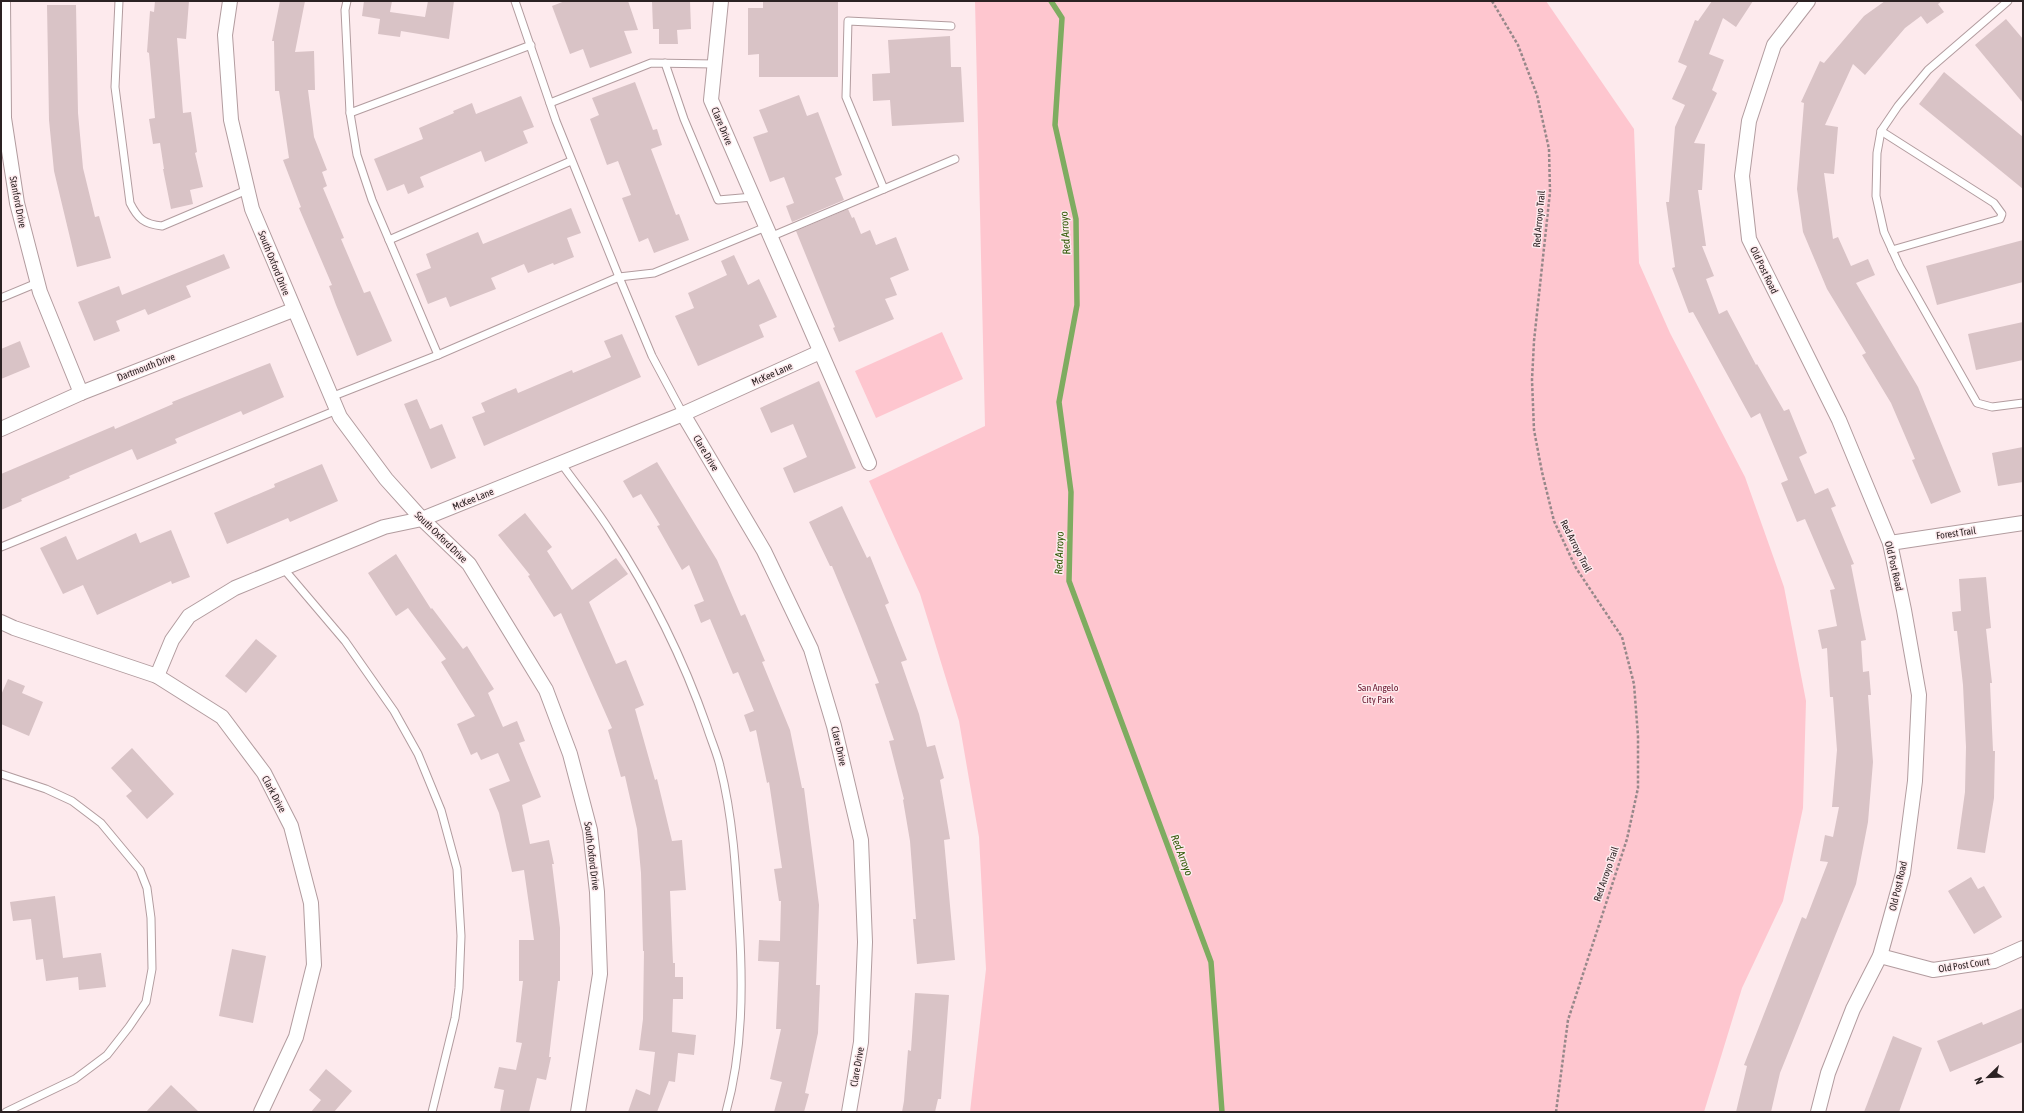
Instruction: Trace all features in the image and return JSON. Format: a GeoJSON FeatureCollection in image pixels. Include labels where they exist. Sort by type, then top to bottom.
{"type":"FeatureCollection","features":[{"type":"Feature","properties":{"kind":"street","name":"Stanford Drive"},"geometry":{"type":"LineString","coordinates":[[3,1],[4,118],[17,203],[37,283],[81,393]]}},
{"type":"Feature","properties":{"kind":"street","name":"South Oxford Drive"},"geometry":{"type":"LineString","coordinates":[[230,1],[224,35],[231,120],[247,190],[252,208],[293,310],[334,403],[340,416],[386,479],[422,519],[469,564],[546,690],[570,754],[590,830],[597,892],[600,974],[578,1112]]}},
{"type":"Feature","properties":{"kind":"street","name":"Clare Drive"},"geometry":{"type":"LineString","coordinates":[[721,1],[711,100],[869,463]]}},
{"type":"Feature","properties":{"kind":"street","name":"Old Post Road"},"geometry":{"type":"LineString","coordinates":[[1808,1],[1774,45],[1749,121],[1742,176],[1749,239],[1839,420],[1890,543],[1919,695],[1915,780],[1903,873],[1880,956],[1853,1009],[1828,1073],[1818,1112]]}},
{"type":"Feature","properties":{"kind":"street","name":"Dartmouth Drive"},"geometry":{"type":"LineString","coordinates":[[1,429],[81,393],[293,310]]}},
{"type":"Feature","properties":{"kind":"street","name":"McKee Lane"},"geometry":{"type":"LineString","coordinates":[[157,676],[172,640],[189,616],[235,588],[384,527],[422,519],[683,414],[820,352]]}},
{"type":"Feature","properties":{"kind":"street","name":"Clare Drive"},"geometry":{"type":"LineString","coordinates":[[683,414],[764,551],[811,649],[834,726],[861,840],[865,934],[861,1042],[849,1112]]}},
{"type":"Feature","properties":{"kind":"street","name":"Forest Trail"},"geometry":{"type":"LineString","coordinates":[[1890,543],[2023,523]]}},
{"type":"Feature","properties":{"kind":"street","name":"Clark Drive"},"geometry":{"type":"LineString","coordinates":[[1,622],[14,628],[157,676],[222,717],[264,773],[291,826],[311,903],[314,966],[296,1036],[262,1112]]}},
{"type":"Feature","properties":{"kind":"street","name":"Old Post Court"},"geometry":{"type":"LineString","coordinates":[[1880,956],[1933,970],[1994,961],[2023,948]]}},
{"type":"Feature","properties":{"kind":"lane"},"geometry":{"type":"LineString","coordinates":[[118,1],[115,87],[130,203],[135,213],[150,224],[162,226],[247,190]]}},
{"type":"Feature","properties":{"kind":"lane"},"geometry":{"type":"LineString","coordinates":[[347,1],[345,10],[350,113],[357,155],[372,200],[438,355]]}},
{"type":"Feature","properties":{"kind":"lane"},"geometry":{"type":"LineString","coordinates":[[515,1],[571,161],[652,356],[683,414]]}},
{"type":"Feature","properties":{"kind":"lane"},"geometry":{"type":"LineString","coordinates":[[2008,1],[1928,70],[1898,106],[1882,131],[1877,153],[1876,196],[1884,232],[1900,267],[1977,403],[1992,407],[2023,402]]}},
{"type":"Feature","properties":{"kind":"lane"},"geometry":{"type":"LineString","coordinates":[[884,189],[846,98],[848,21],[951,26]]}},
{"type":"Feature","properties":{"kind":"lane"},"geometry":{"type":"LineString","coordinates":[[350,113],[531,45]]}},
{"type":"Feature","properties":{"kind":"lane"},"geometry":{"type":"LineString","coordinates":[[550,103],[651,63],[715,64]]}},
{"type":"Feature","properties":{"kind":"lane"},"geometry":{"type":"LineString","coordinates":[[665,63],[684,119],[718,200],[753,196]]}},
{"type":"Feature","properties":{"kind":"lane"},"geometry":{"type":"LineString","coordinates":[[1882,131],[1994,203],[2002,214],[2000,219],[1892,250]]}},
{"type":"Feature","properties":{"kind":"lane"},"geometry":{"type":"LineString","coordinates":[[1,547],[334,403],[438,355],[619,277],[654,273],[884,189],[955,159]]}},
{"type":"Feature","properties":{"kind":"lane"},"geometry":{"type":"LineString","coordinates":[[389,240],[571,161]]}},
{"type":"Feature","properties":{"kind":"lane"},"geometry":{"type":"LineString","coordinates":[[1,298],[37,283]]}},
{"type":"Feature","properties":{"kind":"lane"},"geometry":{"type":"LineString","coordinates":[[561,463],[610,530],[638,576],[666,628],[693,686],[720,767],[735,849],[741,954],[740,1031],[732,1089],[726,1112]]}},
{"type":"Feature","properties":{"kind":"lane"},"geometry":{"type":"LineString","coordinates":[[283,568],[345,641],[394,710],[418,754],[441,810],[457,869],[461,936],[459,988],[455,1018],[432,1112]]}},
{"type":"Feature","properties":{"kind":"lane"},"geometry":{"type":"LineString","coordinates":[[1,774],[46,788],[72,801],[101,823],[140,870],[148,888],[152,969],[146,1002],[107,1055],[76,1079],[6,1112]]}},
{"type":"Feature","properties":{"kind":"path","name":"Red Arroyo Trail"},"geometry":{"type":"LineString","coordinates":[[1492,1],[1518,46],[1537,95],[1549,149],[1550,192],[1534,341],[1532,380],[1534,430],[1542,472],[1554,521],[1576,568],[1622,637],[1634,684],[1638,736],[1638,788],[1626,839],[1568,1020],[1556,1112]]}},
{"type":"Feature","properties":{"kind":"green space","name":"San Angelo City Park"},"geometry":{"type":"Polygon","coordinates":[[[975,1],[1546,1],[1634,129],[1639,263],[1670,333],[1745,477],[1784,587],[1806,701],[1803,808],[1783,901],[1742,988],[1704,1112],[970,1112],[986,969],[979,837],[959,721],[920,594],[869,481],[985,426],[975,1]]]}},
{"type":"Feature","properties":{"kind":"green space"},"geometry":{"type":"Polygon","coordinates":[[[942,332],[963,379],[876,418],[855,371],[942,332]]]}},
{"type":"Feature","properties":{"kind":"building"},"geometry":{"type":"Polygon","coordinates":[[[155,1],[189,1],[186,39],[177,38],[183,113],[191,112],[197,152],[195,153],[203,187],[190,190],[193,204],[171,209],[163,169],[160,143],[153,144],[149,119],[155,118],[149,53],[147,52],[150,11],[154,12],[155,1]]]}},
{"type":"Feature","properties":{"kind":"building"},"geometry":{"type":"Polygon","coordinates":[[[280,1],[305,1],[295,52],[314,51],[315,90],[308,90],[314,137],[327,170],[322,172],[327,186],[323,188],[344,238],[341,239],[364,293],[370,291],[392,341],[357,356],[329,286],[332,285],[299,208],[301,207],[283,160],[289,158],[279,91],[275,91],[274,41],[272,41],[280,1]]]}},
{"type":"Feature","properties":{"kind":"building"},"geometry":{"type":"Polygon","coordinates":[[[364,1],[392,1],[390,12],[425,17],[428,1],[454,1],[449,39],[401,31],[400,37],[378,34],[380,19],[362,16],[364,1]]]}},
{"type":"Feature","properties":{"kind":"building"},"geometry":{"type":"Polygon","coordinates":[[[565,1],[628,1],[638,30],[624,31],[632,53],[590,68],[583,49],[570,54],[552,6],[565,1]]]}},
{"type":"Feature","properties":{"kind":"building"},"geometry":{"type":"Polygon","coordinates":[[[652,1],[690,1],[691,29],[677,30],[678,44],[659,44],[659,29],[653,29],[652,1]]]}},
{"type":"Feature","properties":{"kind":"building"},"geometry":{"type":"Polygon","coordinates":[[[763,1],[838,1],[838,77],[759,77],[759,54],[748,55],[748,8],[763,8],[763,1]]]}},
{"type":"Feature","properties":{"kind":"building"},"geometry":{"type":"Polygon","coordinates":[[[1712,1],[1753,1],[1736,27],[1723,18],[1709,54],[1724,60],[1712,90],[1717,93],[1694,143],[1705,144],[1702,190],[1698,190],[1706,246],[1702,246],[1714,276],[1706,279],[1719,314],[1727,310],[1756,365],[1757,364],[1784,411],[1789,409],[1807,453],[1799,457],[1815,494],[1828,488],[1836,506],[1831,508],[1854,564],[1851,565],[1866,640],[1861,641],[1863,672],[1869,671],[1871,695],[1868,695],[1873,762],[1868,822],[1856,884],[1780,1073],[1771,1112],[1736,1112],[1747,1066],[1744,1065],[1802,917],[1806,919],[1828,862],[1820,861],[1825,835],[1833,837],[1839,807],[1832,807],[1837,750],[1833,697],[1830,697],[1827,648],[1822,649],[1818,630],[1837,626],[1830,590],[1835,589],[1805,519],[1797,522],[1781,483],[1788,480],[1760,413],[1751,418],[1693,312],[1689,313],[1672,268],[1675,267],[1666,202],[1669,202],[1675,127],[1685,105],[1672,99],[1687,66],[1678,62],[1695,20],[1698,21],[1712,1]]]}},
{"type":"Feature","properties":{"kind":"building"},"geometry":{"type":"Polygon","coordinates":[[[1885,1],[1942,1],[1938,4],[1944,12],[1927,24],[1921,16],[1905,28],[1865,75],[1853,64],[1825,125],[1838,127],[1834,174],[1824,173],[1833,239],[1838,237],[1851,266],[1868,259],[1875,275],[1856,283],[1918,387],[1961,492],[1931,504],[1912,460],[1915,459],[1891,403],[1862,355],[1866,353],[1827,289],[1803,232],[1797,189],[1804,103],[1801,102],[1820,61],[1824,63],[1864,16],[1885,1]]]}},
{"type":"Feature","properties":{"kind":"building"},"geometry":{"type":"Polygon","coordinates":[[[47,5],[76,5],[78,113],[83,168],[95,217],[99,216],[111,258],[77,267],[54,171],[49,120],[47,5]]]}},
{"type":"Feature","properties":{"kind":"building"},"geometry":{"type":"Polygon","coordinates":[[[2006,19],[2023,39],[2023,103],[1975,45],[2006,19]]]}},
{"type":"Feature","properties":{"kind":"building"},"geometry":{"type":"Polygon","coordinates":[[[950,36],[951,67],[961,67],[964,122],[892,126],[890,100],[873,101],[872,74],[890,73],[888,40],[950,36]]]}},
{"type":"Feature","properties":{"kind":"building"},"geometry":{"type":"Polygon","coordinates":[[[1944,72],[2023,137],[2023,189],[1919,104],[1944,72]]]}},
{"type":"Feature","properties":{"kind":"building"},"geometry":{"type":"Polygon","coordinates":[[[635,82],[653,130],[657,129],[662,145],[651,149],[676,215],[679,214],[689,240],[654,253],[648,238],[639,242],[622,198],[631,195],[618,161],[607,165],[590,119],[599,115],[592,98],[635,82]]]}},
{"type":"Feature","properties":{"kind":"building"},"geometry":{"type":"Polygon","coordinates":[[[799,95],[807,116],[818,112],[842,175],[835,178],[844,200],[792,222],[786,206],[794,203],[784,177],[770,182],[753,137],[768,132],[759,110],[799,95]]]}},
{"type":"Feature","properties":{"kind":"building"},"geometry":{"type":"Polygon","coordinates":[[[521,96],[534,127],[523,131],[528,143],[485,162],[481,151],[420,177],[424,187],[408,194],[404,184],[387,191],[374,159],[423,139],[419,128],[454,113],[453,111],[472,103],[476,114],[521,96]]]}},
{"type":"Feature","properties":{"kind":"building"},"geometry":{"type":"Polygon","coordinates":[[[571,208],[581,233],[567,238],[574,257],[554,265],[553,263],[528,273],[524,264],[491,278],[496,289],[450,307],[446,297],[428,304],[416,274],[431,268],[426,254],[478,232],[483,244],[571,208]]]}},
{"type":"Feature","properties":{"kind":"building"},"geometry":{"type":"Polygon","coordinates":[[[848,209],[852,218],[854,217],[861,234],[870,230],[876,245],[896,237],[909,270],[890,278],[897,295],[885,299],[894,319],[839,342],[833,328],[835,327],[796,231],[848,209]]]}},
{"type":"Feature","properties":{"kind":"building"},"geometry":{"type":"Polygon","coordinates":[[[2023,240],[2023,282],[1937,305],[1926,266],[2023,240]]]}},
{"type":"Feature","properties":{"kind":"building"},"geometry":{"type":"Polygon","coordinates":[[[224,254],[230,268],[186,286],[191,297],[148,315],[145,309],[116,321],[120,331],[94,341],[78,302],[119,286],[122,295],[224,254]]]}},
{"type":"Feature","properties":{"kind":"building"},"geometry":{"type":"Polygon","coordinates":[[[734,255],[748,285],[759,279],[777,317],[759,325],[764,337],[698,366],[675,316],[694,308],[688,293],[727,275],[721,261],[734,255]]]}},
{"type":"Feature","properties":{"kind":"building"},"geometry":{"type":"Polygon","coordinates":[[[2023,322],[2023,360],[1976,370],[1968,334],[2023,322]]]}},
{"type":"Feature","properties":{"kind":"building"},"geometry":{"type":"Polygon","coordinates":[[[622,334],[641,377],[484,446],[472,417],[485,412],[481,403],[516,388],[518,393],[572,370],[573,373],[611,357],[604,341],[622,334]]]}},
{"type":"Feature","properties":{"kind":"building"},"geometry":{"type":"Polygon","coordinates":[[[20,341],[30,367],[1,379],[1,349],[20,341]]]}},
{"type":"Feature","properties":{"kind":"building"},"geometry":{"type":"Polygon","coordinates":[[[270,363],[284,397],[243,415],[241,411],[175,439],[177,443],[137,460],[132,449],[69,476],[70,478],[21,499],[22,501],[1,510],[1,474],[114,426],[115,429],[173,404],[172,402],[270,363]]]}},
{"type":"Feature","properties":{"kind":"building"},"geometry":{"type":"Polygon","coordinates":[[[819,381],[856,468],[794,493],[783,468],[807,457],[793,424],[771,433],[760,408],[819,381]]]}},
{"type":"Feature","properties":{"kind":"building"},"geometry":{"type":"Polygon","coordinates":[[[417,399],[430,429],[442,424],[456,458],[431,469],[404,404],[417,399]]]}},
{"type":"Feature","properties":{"kind":"building"},"geometry":{"type":"Polygon","coordinates":[[[2023,447],[2023,482],[1998,486],[1992,453],[2023,447]]]}},
{"type":"Feature","properties":{"kind":"building"},"geometry":{"type":"Polygon","coordinates":[[[657,462],[717,560],[741,616],[745,614],[765,661],[762,662],[790,730],[802,788],[804,788],[819,905],[816,985],[820,985],[818,1033],[805,1093],[809,1094],[804,1112],[774,1112],[782,1082],[770,1079],[781,1029],[776,1029],[779,962],[758,961],[759,940],[780,941],[781,901],[779,901],[774,869],[782,868],[769,782],[767,783],[756,730],[750,732],[744,715],[754,711],[738,672],[733,674],[710,619],[701,623],[694,605],[704,601],[689,565],[682,570],[657,526],[660,525],[641,494],[633,498],[623,481],[657,462]]]}},
{"type":"Feature","properties":{"kind":"building"},"geometry":{"type":"Polygon","coordinates":[[[322,464],[338,501],[290,522],[288,518],[227,544],[214,513],[275,487],[274,484],[322,464]]]}},
{"type":"Feature","properties":{"kind":"building"},"geometry":{"type":"Polygon","coordinates":[[[842,506],[867,558],[870,556],[889,603],[885,605],[907,660],[901,662],[919,714],[927,747],[935,745],[944,778],[940,780],[950,839],[944,840],[955,960],[917,964],[913,919],[916,919],[910,841],[904,799],[889,741],[894,740],[875,684],[879,683],[857,626],[832,566],[830,566],[809,522],[842,506]]]}},
{"type":"Feature","properties":{"kind":"building"},"geometry":{"type":"Polygon","coordinates":[[[525,513],[552,547],[547,551],[572,590],[616,558],[628,574],[589,602],[616,664],[626,660],[644,705],[635,709],[655,780],[657,779],[672,841],[682,840],[686,890],[670,891],[675,977],[683,977],[683,999],[673,999],[672,1032],[696,1035],[694,1055],[678,1053],[675,1082],[669,1081],[657,1112],[628,1112],[636,1089],[650,1095],[655,1052],[639,1050],[643,1019],[644,951],[641,873],[637,829],[625,776],[621,777],[608,730],[612,728],[561,613],[554,617],[528,576],[530,575],[498,535],[525,513]]]}},
{"type":"Feature","properties":{"kind":"building"},"geometry":{"type":"Polygon","coordinates":[[[171,530],[190,577],[172,584],[171,581],[97,615],[83,585],[63,594],[40,548],[66,536],[77,560],[136,533],[140,543],[171,530]]]}},
{"type":"Feature","properties":{"kind":"building"},"geometry":{"type":"Polygon","coordinates":[[[396,554],[431,609],[432,608],[463,649],[467,646],[494,689],[488,693],[503,727],[517,721],[525,741],[519,743],[541,797],[522,805],[530,844],[549,840],[554,864],[552,864],[560,928],[560,981],[558,981],[549,1057],[551,1057],[546,1080],[537,1078],[529,1112],[500,1112],[504,1090],[494,1088],[499,1067],[516,1070],[522,1043],[516,1042],[523,981],[519,981],[519,940],[534,940],[524,870],[512,872],[499,813],[489,789],[510,781],[498,753],[481,760],[477,752],[471,755],[457,724],[475,716],[441,662],[446,659],[408,608],[396,616],[368,573],[396,554]]]}},
{"type":"Feature","properties":{"kind":"building"},"geometry":{"type":"Polygon","coordinates":[[[1986,577],[1991,628],[1986,629],[1992,683],[1990,683],[1993,751],[1995,751],[1994,798],[1985,853],[1957,849],[1965,792],[1966,747],[1963,685],[1957,631],[1954,631],[1952,612],[1961,611],[1959,579],[1986,577]]]}},
{"type":"Feature","properties":{"kind":"building"},"geometry":{"type":"Polygon","coordinates":[[[256,639],[277,656],[246,693],[225,676],[256,639]]]}},
{"type":"Feature","properties":{"kind":"building"},"geometry":{"type":"Polygon","coordinates":[[[8,679],[25,686],[22,693],[43,702],[29,736],[1,724],[1,695],[8,679]]]}},
{"type":"Feature","properties":{"kind":"building"},"geometry":{"type":"Polygon","coordinates":[[[132,748],[174,794],[147,819],[126,796],[132,791],[111,768],[132,748]]]}},
{"type":"Feature","properties":{"kind":"building"},"geometry":{"type":"Polygon","coordinates":[[[1971,877],[1978,889],[1984,886],[2002,917],[1974,934],[1948,891],[1971,877]]]}},
{"type":"Feature","properties":{"kind":"building"},"geometry":{"type":"Polygon","coordinates":[[[55,896],[63,958],[101,953],[106,987],[79,990],[78,977],[46,981],[43,959],[36,960],[31,919],[13,921],[10,902],[55,896]]]}},
{"type":"Feature","properties":{"kind":"building"},"geometry":{"type":"Polygon","coordinates":[[[232,949],[266,956],[253,1023],[219,1016],[232,949]]]}},
{"type":"Feature","properties":{"kind":"building"},"geometry":{"type":"Polygon","coordinates":[[[915,993],[949,995],[941,1099],[938,1099],[935,1112],[902,1112],[908,1050],[911,1051],[915,993]]]}},
{"type":"Feature","properties":{"kind":"building"},"geometry":{"type":"Polygon","coordinates":[[[2023,1008],[2023,1042],[1950,1072],[1937,1041],[1982,1022],[1983,1025],[2023,1008]]]}},
{"type":"Feature","properties":{"kind":"building"},"geometry":{"type":"Polygon","coordinates":[[[1893,1036],[1922,1048],[1899,1112],[1864,1112],[1893,1036]]]}},
{"type":"Feature","properties":{"kind":"building"},"geometry":{"type":"Polygon","coordinates":[[[326,1069],[352,1091],[334,1112],[311,1112],[321,1100],[309,1090],[326,1069]]]}},
{"type":"Feature","properties":{"kind":"building"},"geometry":{"type":"Polygon","coordinates":[[[171,1085],[199,1112],[146,1112],[171,1085]]]}},
{"type":"Feature","properties":{"kind":"waterway","name":"Red Arroyo"},"geometry":{"type":"LineString","coordinates":[[1051,1],[1062,18],[1055,125],[1076,219],[1077,305],[1059,402],[1071,492],[1069,581],[1211,962],[1222,1112]]}}]}
